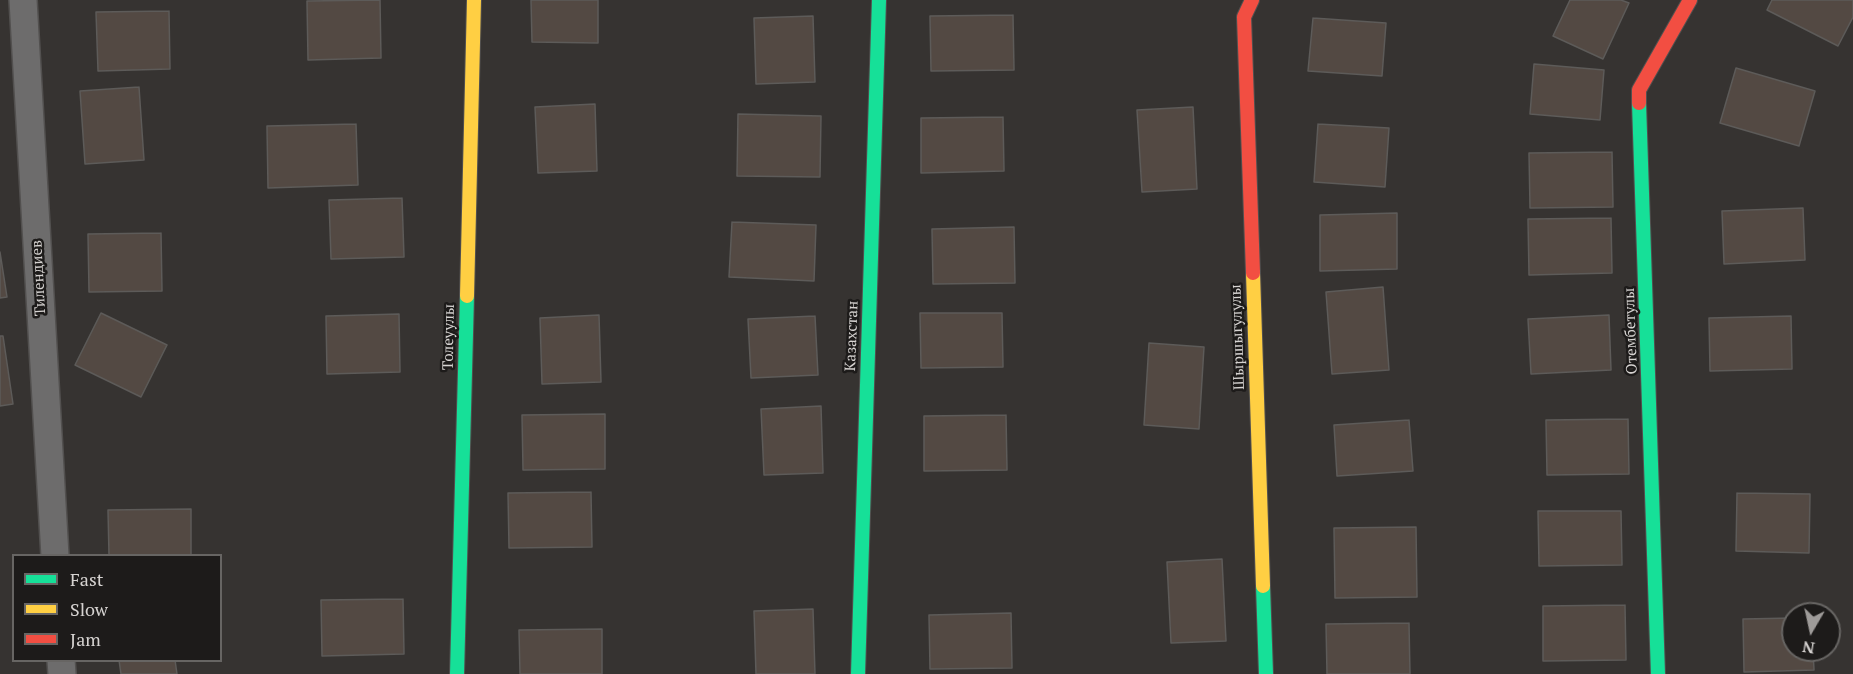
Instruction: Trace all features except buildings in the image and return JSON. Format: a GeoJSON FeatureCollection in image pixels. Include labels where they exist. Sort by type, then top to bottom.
{"type":"FeatureCollection","features":[{"type":"Feature","properties":{"kind":"street","name":"Тилендиев"},"geometry":{"type":"LineString","coordinates":[[23,0],[55,554]]}},
{"type":"Feature","properties":{"kind":"street","name":"Толеуулы"},"geometry":{"type":"LineString","coordinates":[[457,674],[474,0]]}},
{"type":"Feature","properties":{"kind":"street","name":"Казахстан"},"geometry":{"type":"LineString","coordinates":[[858,674],[879,0]]}},
{"type":"Feature","properties":{"kind":"street","name":"Шыршыгулулы"},"geometry":{"type":"LineString","coordinates":[[1252,0],[1244,17],[1266,674]]}},
{"type":"Feature","properties":{"kind":"street","name":"Отембетулы"},"geometry":{"type":"LineString","coordinates":[[1658,674],[1640,90],[1690,0]]}},
{"type":"Feature","properties":{"kind":"traffic: fast"},"geometry":{"type":"LineString","coordinates":[[858,674],[879,0]]}},
{"type":"Feature","properties":{"kind":"traffic: fast"},"geometry":{"type":"LineString","coordinates":[[1639,103],[1658,674]]}},
{"type":"Feature","properties":{"kind":"traffic: fast"},"geometry":{"type":"LineString","coordinates":[[457,674],[467,296]]}},
{"type":"Feature","properties":{"kind":"traffic: fast"},"geometry":{"type":"LineString","coordinates":[[1263,586],[1266,674]]}},
{"type":"Feature","properties":{"kind":"traffic: slow"},"geometry":{"type":"LineString","coordinates":[[467,296],[474,0]]}},
{"type":"Feature","properties":{"kind":"traffic: slow"},"geometry":{"type":"LineString","coordinates":[[1253,273],[1263,586]]}},
{"type":"Feature","properties":{"kind":"traffic: jam"},"geometry":{"type":"LineString","coordinates":[[1252,0],[1244,17],[1253,273]]}},
{"type":"Feature","properties":{"kind":"traffic: jam"},"geometry":{"type":"LineString","coordinates":[[1639,103],[1639,90],[1690,0]]}}]}
